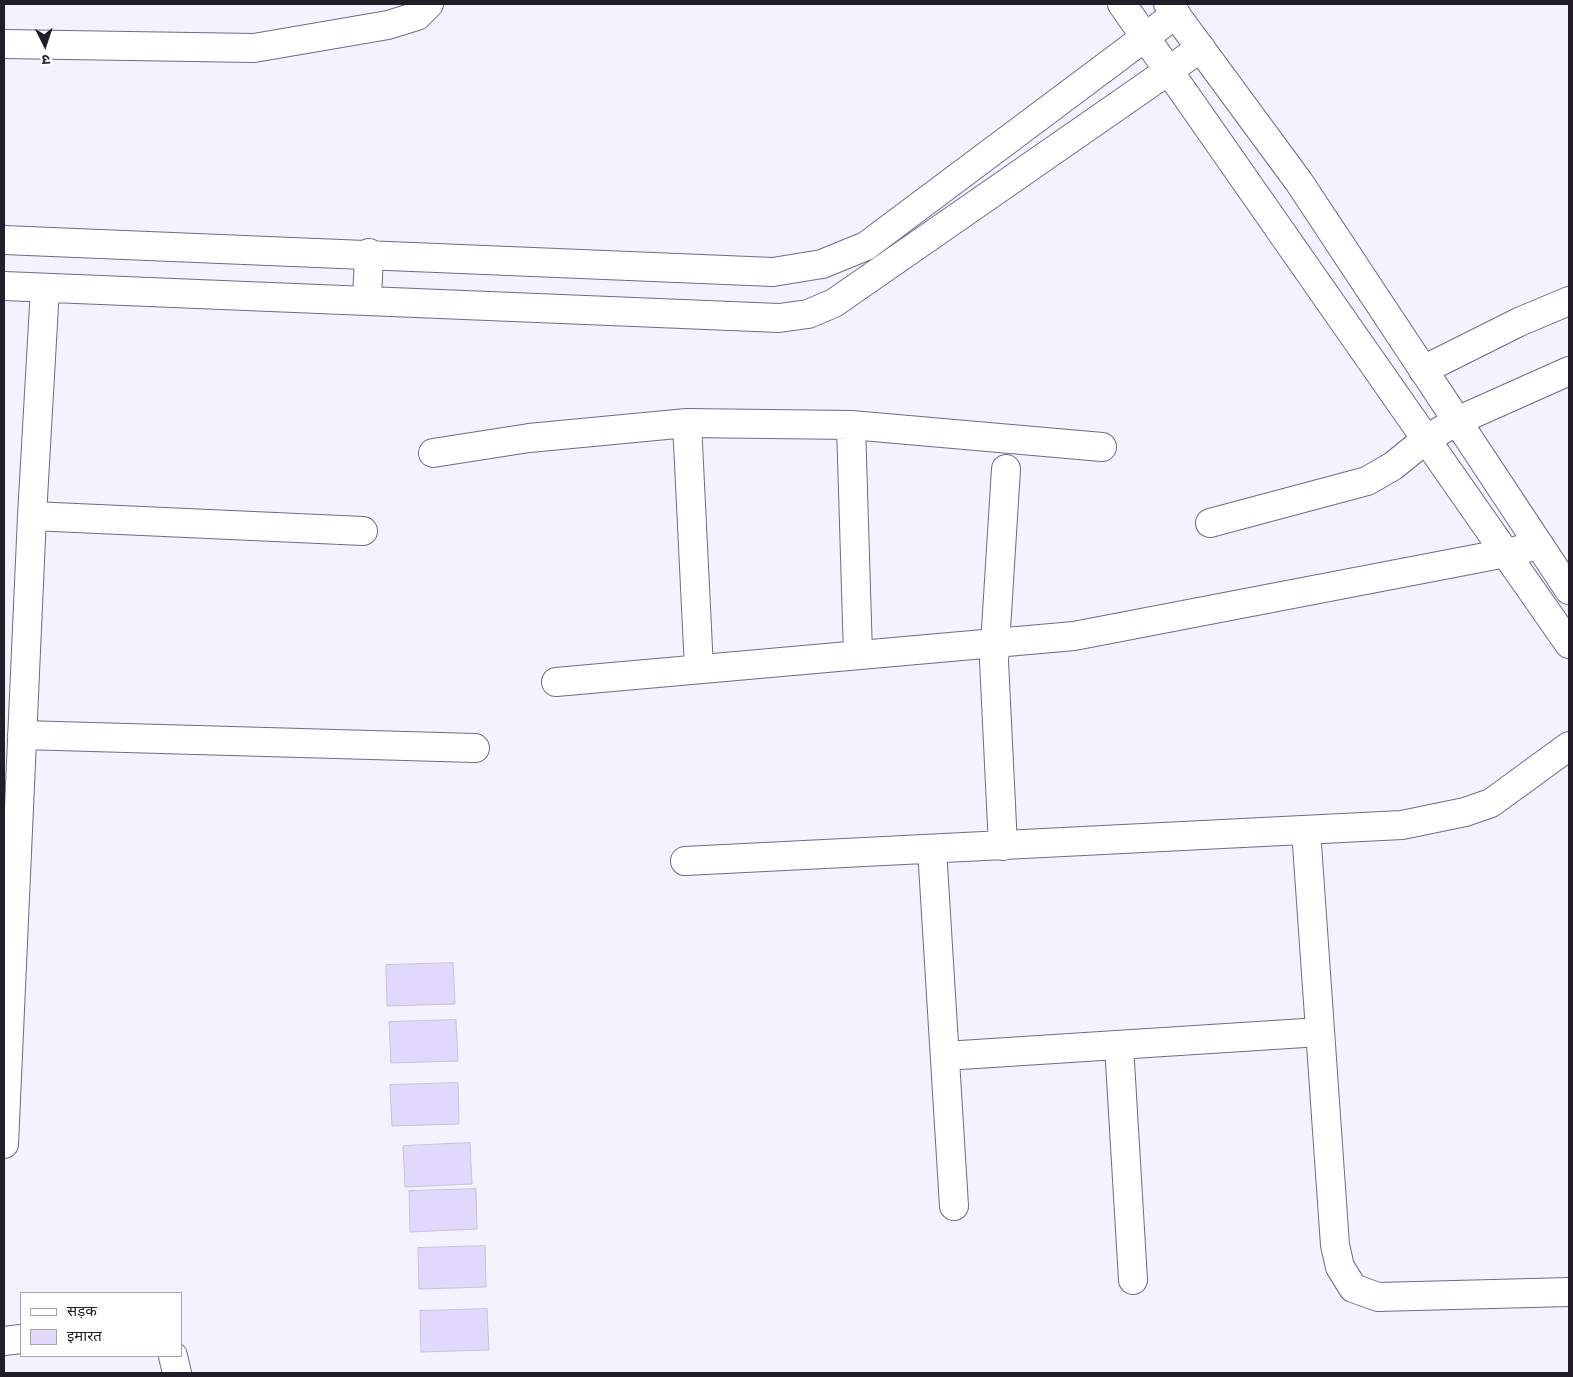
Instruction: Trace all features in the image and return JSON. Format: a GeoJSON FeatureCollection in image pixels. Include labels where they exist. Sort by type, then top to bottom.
{"type":"FeatureCollection","features":[{"type":"Feature","properties":{"kind":"street"},"geometry":{"type":"LineString","coordinates":[[4,44],[254,48],[388,25],[417,16],[429,4]]}},
{"type":"Feature","properties":{"kind":"street"},"geometry":{"type":"LineString","coordinates":[[1122,4],[1425,440],[1567,638]]}},
{"type":"Feature","properties":{"kind":"street"},"geometry":{"type":"LineString","coordinates":[[4,240],[369,253],[772,272],[822,264],[866,246],[1146,37],[1172,9],[1299,182],[1569,590]]}},
{"type":"Feature","properties":{"kind":"street"},"geometry":{"type":"LineString","coordinates":[[4,286],[778,318],[808,314],[834,303],[1201,48]]}},
{"type":"Feature","properties":{"kind":"street"},"geometry":{"type":"LineString","coordinates":[[367,301],[369,253]]}},
{"type":"Feature","properties":{"kind":"street"},"geometry":{"type":"LineString","coordinates":[[4,1144],[32,516],[46,288]]}},
{"type":"Feature","properties":{"kind":"street"},"geometry":{"type":"LineString","coordinates":[[1423,370],[1519,322],[1569,301]]}},
{"type":"Feature","properties":{"kind":"street"},"geometry":{"type":"LineString","coordinates":[[1210,523],[1367,481],[1393,466],[1425,440],[1457,421],[1569,371]]}},
{"type":"Feature","properties":{"kind":"street"},"geometry":{"type":"LineString","coordinates":[[687,423],[699,669]]}},
{"type":"Feature","properties":{"kind":"street"},"geometry":{"type":"LineString","coordinates":[[433,453],[529,438],[687,423],[851,425],[1102,447]]}},
{"type":"Feature","properties":{"kind":"street"},"geometry":{"type":"LineString","coordinates":[[851,425],[858,655]]}},
{"type":"Feature","properties":{"kind":"street"},"geometry":{"type":"LineString","coordinates":[[1003,846],[994,661],[1006,470]]}},
{"type":"Feature","properties":{"kind":"street"},"geometry":{"type":"LineString","coordinates":[[32,516],[363,531]]}},
{"type":"Feature","properties":{"kind":"street"},"geometry":{"type":"LineString","coordinates":[[556,682],[1074,636],[1506,553],[1539,545]]}},
{"type":"Feature","properties":{"kind":"street"},"geometry":{"type":"LineString","coordinates":[[22,735],[475,748]]}},
{"type":"Feature","properties":{"kind":"street"},"geometry":{"type":"LineString","coordinates":[[685,861],[1402,825],[1465,812],[1491,803],[1569,746]]}},
{"type":"Feature","properties":{"kind":"street"},"geometry":{"type":"LineString","coordinates":[[1306,830],[1335,1245],[1340,1268],[1353,1288],[1378,1297],[1569,1292]]}},
{"type":"Feature","properties":{"kind":"street"},"geometry":{"type":"LineString","coordinates":[[932,849],[954,1206]]}},
{"type":"Feature","properties":{"kind":"street"},"geometry":{"type":"LineString","coordinates":[[945,1056],[1320,1032]]}},
{"type":"Feature","properties":{"kind":"street"},"geometry":{"type":"LineString","coordinates":[[1119,1045],[1133,1280]]}},
{"type":"Feature","properties":{"kind":"street"},"geometry":{"type":"LineString","coordinates":[[4,1342],[20,1339]]}},
{"type":"Feature","properties":{"kind":"street"},"geometry":{"type":"LineString","coordinates":[[173,1357],[177,1373]]}},
{"type":"Feature","properties":{"kind":"building"},"geometry":{"type":"Polygon","coordinates":[[[453,963],[455,1004],[387,1006],[386,965],[453,963]]]}},
{"type":"Feature","properties":{"kind":"building"},"geometry":{"type":"Polygon","coordinates":[[[456,1020],[458,1061],[391,1063],[389,1022],[456,1020]]]}},
{"type":"Feature","properties":{"kind":"building"},"geometry":{"type":"Polygon","coordinates":[[[458,1083],[459,1124],[392,1126],[390,1085],[458,1083]]]}},
{"type":"Feature","properties":{"kind":"building"},"geometry":{"type":"Polygon","coordinates":[[[470,1143],[472,1184],[405,1187],[403,1146],[470,1143]]]}},
{"type":"Feature","properties":{"kind":"building"},"geometry":{"type":"Polygon","coordinates":[[[476,1189],[477,1229],[410,1232],[409,1191],[476,1189]]]}},
{"type":"Feature","properties":{"kind":"building"},"geometry":{"type":"Polygon","coordinates":[[[485,1246],[486,1287],[419,1289],[418,1248],[485,1246]]]}},
{"type":"Feature","properties":{"kind":"building"},"geometry":{"type":"Polygon","coordinates":[[[487,1309],[489,1350],[421,1352],[420,1311],[487,1309]]]}}]}
